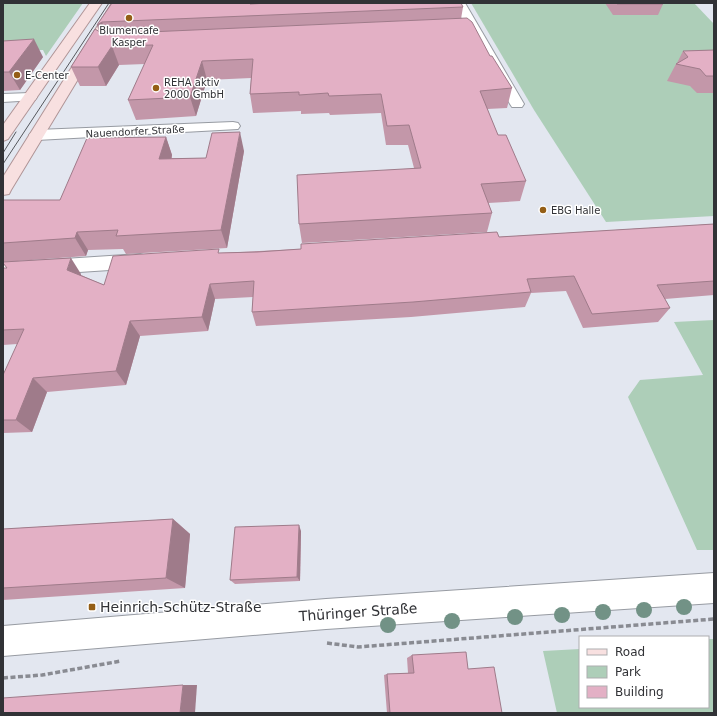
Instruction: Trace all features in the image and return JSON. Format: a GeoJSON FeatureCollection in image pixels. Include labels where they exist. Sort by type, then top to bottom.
{"type":"FeatureCollection","features":[{"type":"Feature","properties":{"kind":"main road"},"geometry":{"type":"LineString","coordinates":[[3,136],[96,3]]}},
{"type":"Feature","properties":{"kind":"main road"},"geometry":{"type":"LineString","coordinates":[[3,190],[118,3]]}},
{"type":"Feature","properties":{"kind":"street"},"geometry":{"type":"LineString","coordinates":[[459,3],[517,104]]}},
{"type":"Feature","properties":{"kind":"street"},"geometry":{"type":"LineString","coordinates":[[459,31],[475,31]]}},
{"type":"Feature","properties":{"kind":"street"},"geometry":{"type":"LineString","coordinates":[[3,98],[30,97]]}},
{"type":"Feature","properties":{"kind":"street","name":"Nauendorfer Straße"},"geometry":{"type":"LineString","coordinates":[[37,135],[233,126]]}},
{"type":"Feature","properties":{"kind":"street"},"geometry":{"type":"LineString","coordinates":[[3,270],[154,260]]}},
{"type":"Feature","properties":{"kind":"street","name":"Thüringer Straße"},"geometry":{"type":"LineString","coordinates":[[3,641],[326,614],[714,588]]}},
{"type":"Feature","properties":{"kind":"path"},"geometry":{"type":"LineString","coordinates":[[320,643],[358,647],[714,619]]}},
{"type":"Feature","properties":{"kind":"path"},"geometry":{"type":"LineString","coordinates":[[3,678],[42,675],[124,660]]}},
{"type":"Feature","properties":{"kind":"green space"},"geometry":{"type":"Polygon","coordinates":[[[3,3],[83,3],[46,56],[43,50],[3,51],[3,3]]]}},
{"type":"Feature","properties":{"kind":"green space"},"geometry":{"type":"Polygon","coordinates":[[[471,3],[694,3],[714,24],[714,216],[606,222],[534,110],[471,3]]]}},
{"type":"Feature","properties":{"kind":"green space"},"geometry":{"type":"Polygon","coordinates":[[[714,320],[714,550],[697,550],[628,397],[640,380],[703,375],[674,322],[714,320]]]}},
{"type":"Feature","properties":{"kind":"green space"},"geometry":{"type":"Polygon","coordinates":[[[709,639],[714,639],[714,713],[557,713],[543,651],[579,649],[579,708],[709,708],[709,639]]]}},
{"type":"Feature","properties":{"kind":"building"},"geometry":{"type":"Polygon","coordinates":[[[112,3],[461,3],[463,7],[102,22],[97,25],[112,3]]]}},
{"type":"Feature","properties":{"kind":"building"},"geometry":{"type":"Polygon","coordinates":[[[616,3],[662,3],[663,4],[617,4],[616,3]]]}},
{"type":"Feature","properties":{"kind":"building"},"geometry":{"type":"Polygon","coordinates":[[[467,18],[472,22],[490,56],[492,56],[512,88],[480,91],[498,135],[506,135],[526,181],[481,184],[492,213],[299,224],[297,175],[421,168],[409,125],[387,126],[381,94],[329,96],[328,93],[299,95],[299,92],[250,94],[253,59],[202,61],[190,97],[128,100],[153,45],[112,46],[98,67],[71,67],[95,29],[103,34],[467,18]]]}},
{"type":"Feature","properties":{"kind":"building"},"geometry":{"type":"Polygon","coordinates":[[[34,39],[9,72],[3,72],[3,41],[34,39]]]}},
{"type":"Feature","properties":{"kind":"building"},"geometry":{"type":"Polygon","coordinates":[[[714,50],[714,76],[706,76],[700,69],[676,64],[688,57],[683,51],[714,50]]]}},
{"type":"Feature","properties":{"kind":"building"},"geometry":{"type":"Polygon","coordinates":[[[240,132],[221,230],[116,236],[118,230],[77,232],[75,238],[3,243],[3,200],[60,200],[87,138],[166,137],[159,159],[206,158],[212,133],[240,132]]]}},
{"type":"Feature","properties":{"kind":"building"},"geometry":{"type":"Polygon","coordinates":[[[714,224],[714,281],[657,285],[670,308],[592,314],[574,276],[527,279],[531,292],[413,302],[252,312],[254,281],[210,284],[202,317],[130,321],[116,371],[33,378],[16,420],[3,420],[3,375],[24,329],[3,330],[3,268],[7,268],[3,262],[71,258],[67,270],[104,285],[113,256],[219,249],[218,253],[257,252],[301,249],[301,244],[497,232],[499,237],[714,224]]]}},
{"type":"Feature","properties":{"kind":"building"},"geometry":{"type":"Polygon","coordinates":[[[173,519],[166,578],[3,588],[3,529],[173,519]]]}},
{"type":"Feature","properties":{"kind":"building"},"geometry":{"type":"Polygon","coordinates":[[[299,525],[297,577],[230,580],[235,527],[299,525]]]}},
{"type":"Feature","properties":{"kind":"building"},"geometry":{"type":"Polygon","coordinates":[[[466,652],[468,669],[494,667],[502,713],[390,713],[387,674],[414,673],[412,655],[466,652]]]}},
{"type":"Feature","properties":{"kind":"building"},"geometry":{"type":"Polygon","coordinates":[[[183,685],[180,713],[3,713],[3,698],[183,685]]]}},
{"type":"Feature","properties":{"kind":"tram line"},"geometry":{"type":"LineString","coordinates":[[3,164],[109,3]]}},
{"type":"Feature","properties":{"kind":"tram line"},"geometry":{"type":"LineString","coordinates":[[3,153],[16,132]]}},
{"type":"Feature","properties":{"kind":"place","name":"Blumencafe Kasper"},"geometry":{"type":"Point","coordinates":[129,18]}},
{"type":"Feature","properties":{"kind":"place","name":"E-Center"},"geometry":{"type":"Point","coordinates":[17,75]}},
{"type":"Feature","properties":{"kind":"place","name":"REHA aktiv 2000 GmbH"},"geometry":{"type":"Point","coordinates":[156,88]}},
{"type":"Feature","properties":{"kind":"place","name":"EBG Halle"},"geometry":{"type":"Point","coordinates":[543,210]}},
{"type":"Feature","properties":{"kind":"place","name":"Heinrich-Schütz-Straße"},"geometry":{"type":"Point","coordinates":[92,607]}}]}
